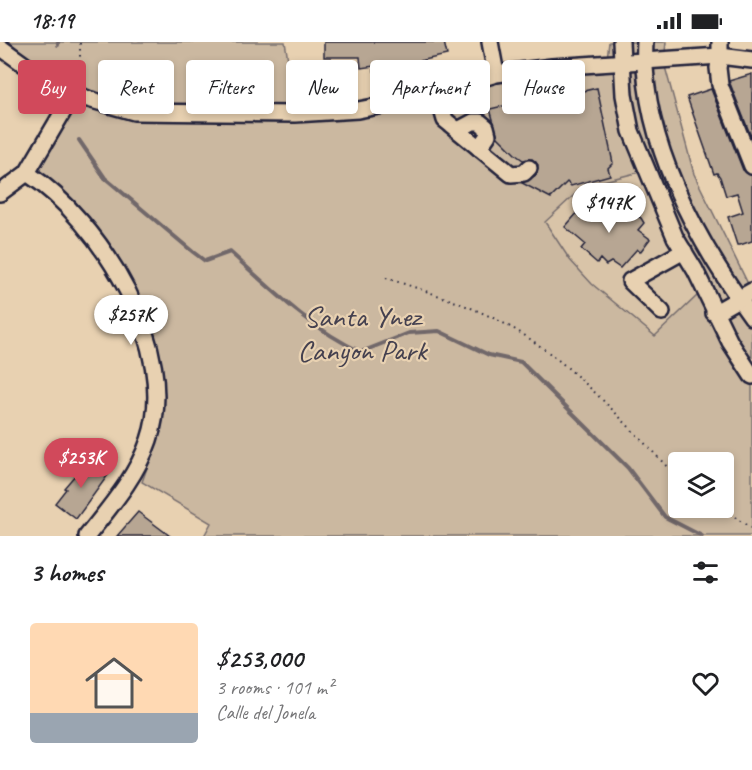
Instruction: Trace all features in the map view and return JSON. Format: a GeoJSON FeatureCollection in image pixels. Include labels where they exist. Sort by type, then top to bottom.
{"type":"FeatureCollection","features":[{"type":"Feature","properties":{"kind":"street"},"geometry":{"type":"LineString","coordinates":[[490,42],[496,74]]}},
{"type":"Feature","properties":{"kind":"street"},"geometry":{"type":"LineString","coordinates":[[621,42],[631,131],[675,237],[684,250],[714,313],[752,376]]}},
{"type":"Feature","properties":{"kind":"street"},"geometry":{"type":"LineString","coordinates":[[645,42],[644,61],[648,97],[666,159],[700,238],[723,279],[745,295],[752,317]]}},
{"type":"Feature","properties":{"kind":"street"},"geometry":{"type":"LineString","coordinates":[[0,47],[18,60]]}},
{"type":"Feature","properties":{"kind":"street"},"geometry":{"type":"LineString","coordinates":[[490,76],[552,67],[622,64],[720,49],[752,60]]}},
{"type":"Feature","properties":{"kind":"street"},"geometry":{"type":"LineString","coordinates":[[720,49],[718,68],[721,87],[752,166]]}},
{"type":"Feature","properties":{"kind":"street"},"geometry":{"type":"LineString","coordinates":[[86,97],[134,112],[227,114],[358,110],[370,107]]}},
{"type":"Feature","properties":{"kind":"street"},"geometry":{"type":"LineString","coordinates":[[0,193],[27,173],[62,114]]}},
{"type":"Feature","properties":{"kind":"street"},"geometry":{"type":"LineString","coordinates":[[443,114],[445,120],[511,174],[524,173],[529,168]]}},
{"type":"Feature","properties":{"kind":"street"},"geometry":{"type":"LineString","coordinates":[[27,173],[67,203],[90,231],[136,311],[152,358],[154,416],[149,440],[133,472],[87,536]]}},
{"type":"Feature","properties":{"kind":"street"},"geometry":{"type":"LineString","coordinates":[[662,312],[630,281],[684,250]]}},
{"type":"Feature","properties":{"kind":"street"},"geometry":{"type":"LineString","coordinates":[[714,313],[745,295]]}},
{"type":"Feature","properties":{"kind":"path"},"geometry":{"type":"LineString","coordinates":[[80,42],[80,60]]}},
{"type":"Feature","properties":{"kind":"path"},"geometry":{"type":"LineString","coordinates":[[386,278],[457,302],[529,338],[585,383],[668,468]]}},
{"type":"Feature","properties":{"kind":"path"},"geometry":{"type":"LineString","coordinates":[[734,517],[752,529]]}},
{"type":"Feature","properties":{"kind":"shaded area"},"geometry":{"type":"Polygon","coordinates":[[[644,171],[676,253],[700,293],[655,336],[592,284],[539,226],[584,185],[644,171]]]}},
{"type":"Feature","properties":{"kind":"green space","name":"Santa Ynez Canyon Park"},"geometry":{"type":"Polygon","coordinates":[[[10,42],[285,42],[288,60],[286,60],[286,114],[297,115],[358,114],[358,104],[370,102],[370,114],[490,114],[490,80],[502,79],[502,114],[585,114],[585,69],[606,67],[609,42],[666,42],[664,63],[694,174],[752,292],[752,536],[204,536],[211,523],[142,482],[147,468],[138,464],[152,386],[132,313],[87,233],[23,173],[56,114],[86,114],[86,60],[30,60],[10,42]],[[644,171],[584,186],[545,222],[570,260],[592,284],[655,336],[700,293],[644,171]]]}},
{"type":"Feature","properties":{"kind":"building"},"geometry":{"type":"Polygon","coordinates":[[[324,42],[444,42],[447,55],[424,60],[370,60],[370,67],[361,68],[360,57],[324,57],[324,42]]]}},
{"type":"Feature","properties":{"kind":"building"},"geometry":{"type":"Polygon","coordinates":[[[752,74],[752,139],[729,81],[752,74]]]}},
{"type":"Feature","properties":{"kind":"building"},"geometry":{"type":"Polygon","coordinates":[[[597,88],[613,163],[608,168],[610,175],[571,186],[567,182],[551,198],[522,183],[536,175],[538,165],[532,159],[523,160],[498,137],[490,109],[502,106],[502,114],[585,114],[585,91],[597,88]]]}},
{"type":"Feature","properties":{"kind":"building"},"geometry":{"type":"Polygon","coordinates":[[[711,89],[743,170],[752,176],[752,241],[740,245],[737,245],[728,217],[743,212],[737,193],[726,196],[720,177],[717,173],[714,174],[687,97],[711,89]]]}},
{"type":"Feature","properties":{"kind":"building"},"geometry":{"type":"Polygon","coordinates":[[[614,201],[641,218],[644,223],[638,230],[650,239],[640,252],[637,249],[620,268],[611,262],[606,265],[600,259],[597,263],[581,249],[585,244],[565,227],[585,204],[598,216],[608,203],[610,206],[614,201]]]}},
{"type":"Feature","properties":{"kind":"building"},"geometry":{"type":"Polygon","coordinates":[[[88,460],[108,475],[76,519],[55,503],[66,489],[64,488],[88,460]]]}},
{"type":"Feature","properties":{"kind":"building"},"geometry":{"type":"Polygon","coordinates":[[[138,512],[170,536],[117,536],[138,512]]]}},
{"type":"Feature","properties":{"kind":"waterway"},"geometry":{"type":"LineString","coordinates":[[79,140],[105,178],[193,252],[205,261],[230,252],[308,320],[361,352],[409,333],[439,331],[489,355],[521,362],[628,468],[665,517],[702,536]]}}]}
